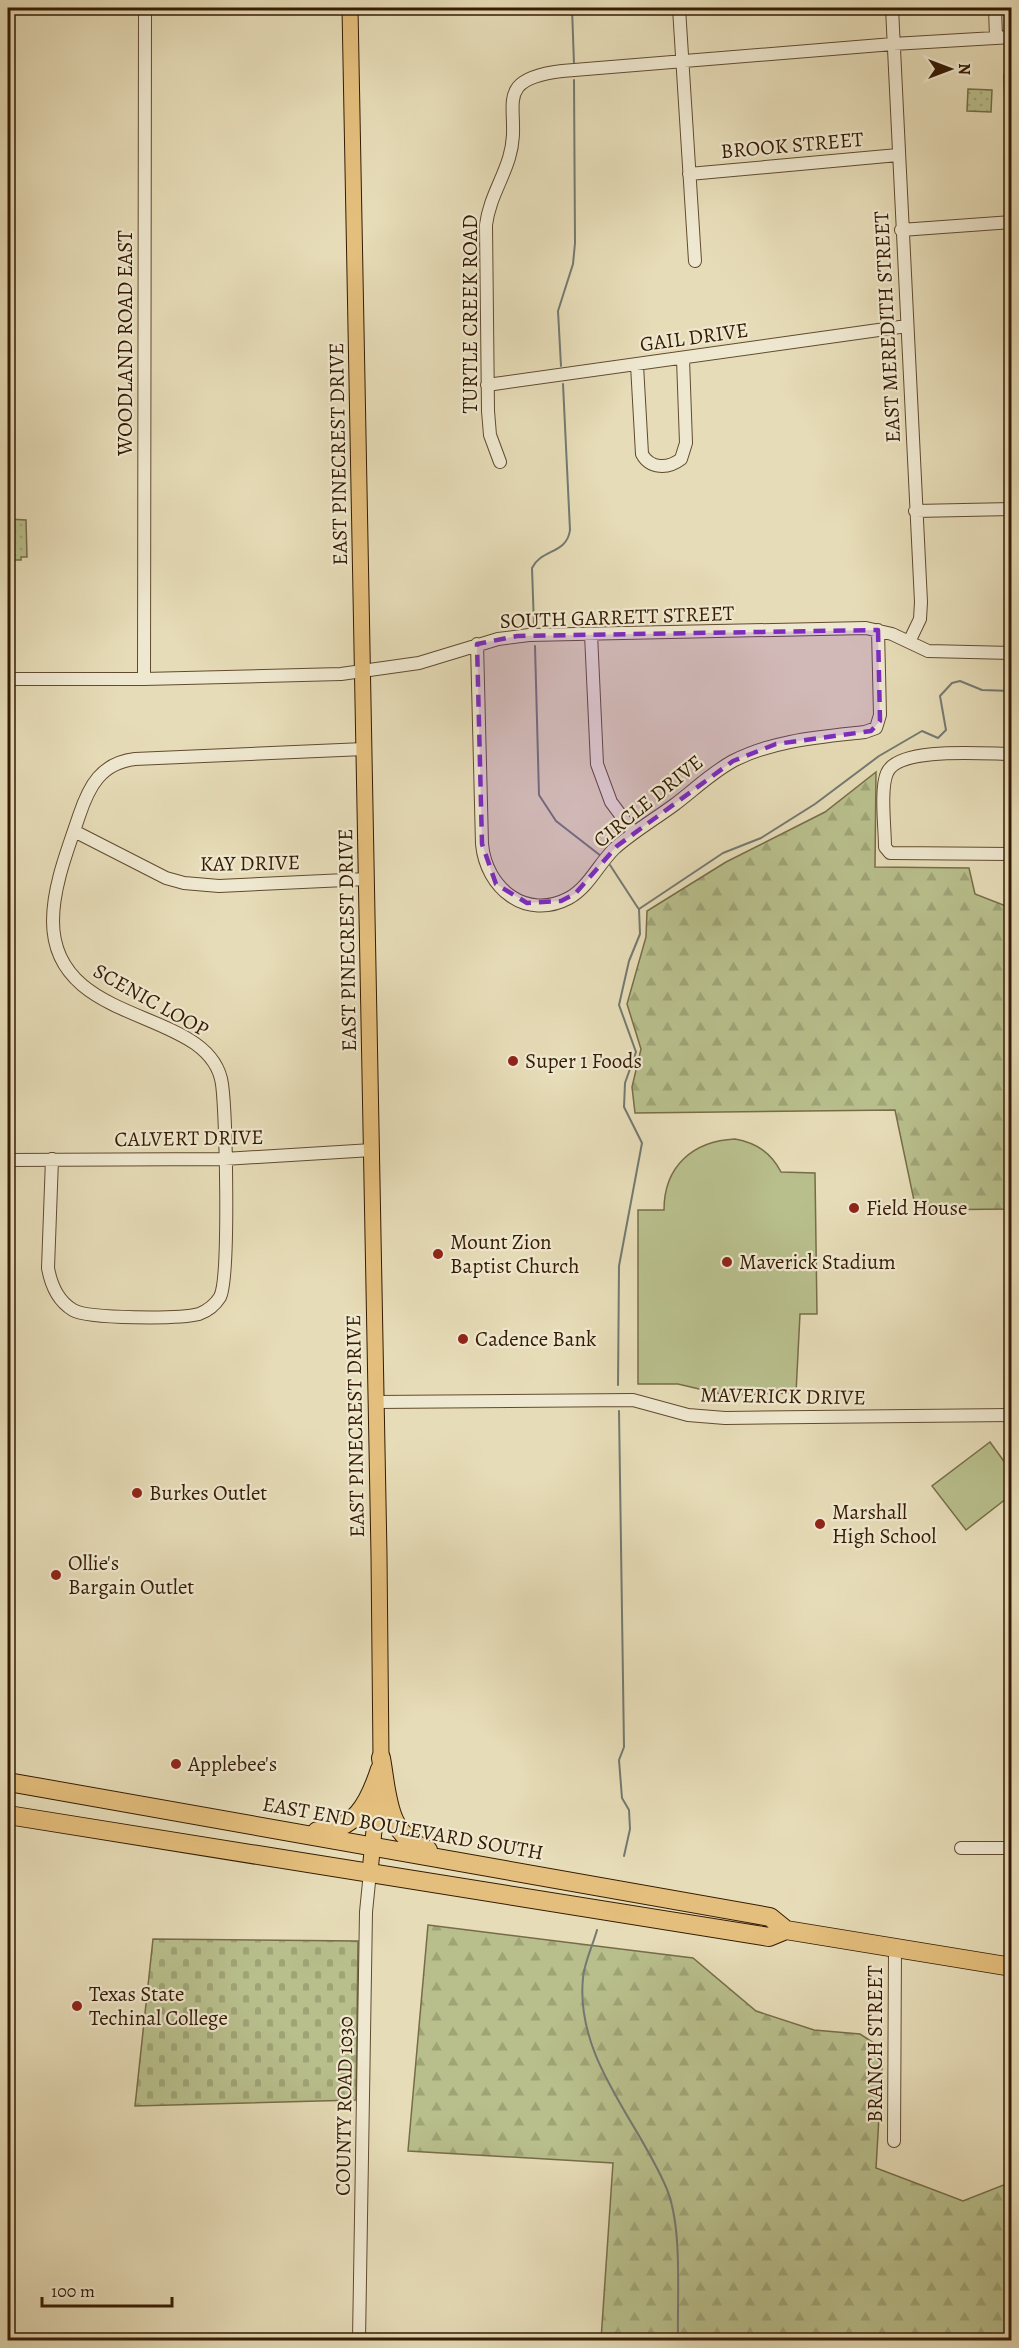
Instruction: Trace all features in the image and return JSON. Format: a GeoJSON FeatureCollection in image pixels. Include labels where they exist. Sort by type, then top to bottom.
{"type":"FeatureCollection","features":[{"type":"Feature","properties":{"kind":"highway"},"geometry":{"type":"LineString","coordinates":[[292,1832],[331,1831],[350,1822],[365,1805],[380,1764]]}},
{"type":"Feature","properties":{"kind":"highway"},"geometry":{"type":"LineString","coordinates":[[380,1764],[390,1812],[399,1831],[418,1847],[455,1860]]}},
{"type":"Feature","properties":{"kind":"highway","name":"EAST END BOULEVARD SOUTH"},"geometry":{"type":"LineString","coordinates":[[8,1782],[771,1917],[786,1930],[1011,1967]]}},
{"type":"Feature","properties":{"kind":"highway","name":"EAST END BOULEVARD SOUTH"},"geometry":{"type":"LineString","coordinates":[[8,1815],[769,1937],[786,1930]]}},
{"type":"Feature","properties":{"kind":"main road","name":"EAST PINECREST DRIVE"},"geometry":{"type":"LineString","coordinates":[[350,8],[372,1150],[380,1764],[370,1872]]}},
{"type":"Feature","properties":{"kind":"street","name":"WOODLAND ROAD EAST"},"geometry":{"type":"LineString","coordinates":[[144,679],[145,8]]}},
{"type":"Feature","properties":{"kind":"street"},"geometry":{"type":"LineString","coordinates":[[679,8],[695,261]]}},
{"type":"Feature","properties":{"kind":"street","name":"EAST MEREDITH STREET"},"geometry":{"type":"LineString","coordinates":[[892,8],[921,611],[917,627],[909,642]]}},
{"type":"Feature","properties":{"kind":"street"},"geometry":{"type":"LineString","coordinates":[[995,8],[996,38]]}},
{"type":"Feature","properties":{"kind":"street","name":"TURTLE CREEK ROAD"},"geometry":{"type":"LineString","coordinates":[[500,462],[489,425],[486,225],[489,206],[510,157],[513,93],[523,81],[550,72],[893,44],[1011,37]]}},
{"type":"Feature","properties":{"kind":"street","name":"BROOK STREET"},"geometry":{"type":"LineString","coordinates":[[689,174],[898,155]]}},
{"type":"Feature","properties":{"kind":"street"},"geometry":{"type":"LineString","coordinates":[[901,230],[1011,222]]}},
{"type":"Feature","properties":{"kind":"street","name":"GAIL DRIVE"},"geometry":{"type":"LineString","coordinates":[[487,386],[907,326]]}},
{"type":"Feature","properties":{"kind":"street"},"geometry":{"type":"LineString","coordinates":[[637,364],[642,454],[646,461],[653,465],[668,466],[681,459],[686,443],[683,359]]}},
{"type":"Feature","properties":{"kind":"street"},"geometry":{"type":"LineString","coordinates":[[915,511],[1011,509]]}},
{"type":"Feature","properties":{"kind":"street","name":"SOUTH GARRETT STREET"},"geometry":{"type":"LineString","coordinates":[[8,679],[144,679],[341,674],[419,663],[477,644],[508,637],[591,634],[878,630],[936,652],[1011,653]]}},
{"type":"Feature","properties":{"kind":"street","name":"CIRCLE DRIVE"},"geometry":{"type":"LineString","coordinates":[[477,644],[482,844],[485,863],[495,884],[508,896],[527,903],[561,902],[581,889],[611,852],[634,833],[706,778],[749,754],[776,744],[870,731],[876,728],[880,715],[878,630]]}},
{"type":"Feature","properties":{"kind":"street"},"geometry":{"type":"LineString","coordinates":[[591,634],[599,772],[611,801],[634,833]]}},
{"type":"Feature","properties":{"kind":"street","name":"SCENIC LOOP"},"geometry":{"type":"LineString","coordinates":[[52,1159],[50,1277],[56,1293],[70,1307],[81,1314],[98,1316],[194,1315],[205,1311],[217,1301],[224,1279],[222,1084],[210,1057],[198,1045],[87,990],[75,979],[62,958],[54,932],[53,914],[74,831],[89,788],[106,768],[118,762],[364,748]]}},
{"type":"Feature","properties":{"kind":"street"},"geometry":{"type":"LineString","coordinates":[[1011,754],[917,755],[892,766],[885,780],[885,847],[890,853],[1011,854]]}},
{"type":"Feature","properties":{"kind":"street","name":"KAY DRIVE"},"geometry":{"type":"LineString","coordinates":[[74,831],[166,878],[184,883],[219,886],[367,879]]}},
{"type":"Feature","properties":{"kind":"street","name":"CALVERT DRIVE"},"geometry":{"type":"LineString","coordinates":[[8,1160],[224,1159],[372,1150]]}},
{"type":"Feature","properties":{"kind":"street","name":"MAVERICK DRIVE"},"geometry":{"type":"LineString","coordinates":[[376,1402],[633,1400],[688,1415],[725,1418],[1011,1415]]}},
{"type":"Feature","properties":{"kind":"street"},"geometry":{"type":"LineString","coordinates":[[961,1848],[1011,1848]]}},
{"type":"Feature","properties":{"kind":"street","name":"COUNTY ROAD 1030"},"geometry":{"type":"LineString","coordinates":[[359,2340],[366,1912],[370,1872]]}},
{"type":"Feature","properties":{"kind":"street","name":"BRANCH STREET"},"geometry":{"type":"LineString","coordinates":[[894,2141],[895,1948]]}},
{"type":"Feature","properties":{"kind":"highlighted area"},"geometry":{"type":"Polygon","coordinates":[[[878,630],[880,721],[871,731],[776,744],[733,761],[617,846],[575,894],[561,901],[527,903],[496,884],[482,844],[477,644],[517,636],[878,630]]]}},
{"type":"Feature","properties":{"kind":"green space"},"geometry":{"type":"Polygon","coordinates":[[[1011,70],[1011,106],[1005,106],[1004,75],[1011,70]]]}},
{"type":"Feature","properties":{"kind":"green space"},"geometry":{"type":"Polygon","coordinates":[[[968,89],[992,90],[991,112],[967,111],[968,89]]]}},
{"type":"Feature","properties":{"kind":"green space"},"geometry":{"type":"Polygon","coordinates":[[[8,519],[26,520],[27,557],[21,557],[21,560],[8,560],[8,519]]]}},
{"type":"Feature","properties":{"kind":"green space"},"geometry":{"type":"Polygon","coordinates":[[[876,772],[875,867],[969,868],[975,894],[1011,908],[1011,1209],[916,1210],[895,1110],[635,1113],[632,1087],[641,1049],[627,1004],[646,937],[647,911],[726,862],[825,812],[876,772]]]}},
{"type":"Feature","properties":{"kind":"green space","name":"Maverick Stadium"},"geometry":{"type":"Polygon","coordinates":[[[735,1139],[750,1143],[762,1150],[773,1159],[781,1172],[815,1173],[817,1314],[800,1314],[796,1393],[725,1395],[678,1384],[638,1384],[638,1210],[664,1210],[669,1181],[675,1169],[684,1159],[706,1145],[735,1139]]]}},
{"type":"Feature","properties":{"kind":"green space"},"geometry":{"type":"Polygon","coordinates":[[[990,1442],[1011,1471],[1011,1495],[966,1530],[932,1486],[990,1442]]]}},
{"type":"Feature","properties":{"kind":"green space"},"geometry":{"type":"Polygon","coordinates":[[[428,1925],[693,1958],[756,2011],[814,2030],[860,2034],[883,2049],[876,2168],[963,2201],[1011,2182],[1011,2340],[601,2340],[613,2163],[408,2151],[428,1925]]]}},
{"type":"Feature","properties":{"kind":"green space"},"geometry":{"type":"Polygon","coordinates":[[[153,1939],[358,1941],[356,2100],[135,2106],[153,1939]]]}},
{"type":"Feature","properties":{"kind":"waterway"},"geometry":{"type":"LineString","coordinates":[[572,8],[574,64]]}},
{"type":"Feature","properties":{"kind":"waterway"},"geometry":{"type":"LineString","coordinates":[[561,366],[558,311],[573,264],[575,243],[574,80]]}},
{"type":"Feature","properties":{"kind":"waterway"},"geometry":{"type":"LineString","coordinates":[[534,626],[532,568],[541,557],[559,548],[568,538],[570,530],[563,384]]}},
{"type":"Feature","properties":{"kind":"waterway"},"geometry":{"type":"LineString","coordinates":[[535,646],[539,795],[556,821],[601,856]]}},
{"type":"Feature","properties":{"kind":"waterway"},"geometry":{"type":"LineString","coordinates":[[618,1385],[619,1266],[642,1143],[624,1107],[625,1083],[636,1052],[619,1005],[629,961],[640,934],[639,909],[723,853],[761,838],[815,804],[879,756],[922,731],[938,738],[946,730],[940,696],[952,683],[960,681],[982,690],[1012,691]]}},
{"type":"Feature","properties":{"kind":"waterway"},"geometry":{"type":"LineString","coordinates":[[610,865],[638,908]]}},
{"type":"Feature","properties":{"kind":"waterway"},"geometry":{"type":"LineString","coordinates":[[619,1411],[624,1747],[619,1760],[622,1798],[629,1810],[630,1829],[624,1856]]}},
{"type":"Feature","properties":{"kind":"waterway"},"geometry":{"type":"LineString","coordinates":[[597,1930],[584,1972],[583,2007],[598,2061],[654,2162],[671,2203],[677,2241],[678,2340]]}},
{"type":"Feature","properties":{"kind":"place","name":"Super 1 Foods"},"geometry":{"type":"Point","coordinates":[513,1061]}},
{"type":"Feature","properties":{"kind":"place","name":"Field House"},"geometry":{"type":"Point","coordinates":[854,1208]}},
{"type":"Feature","properties":{"kind":"place","name":"Mount Zion Baptist Church"},"geometry":{"type":"Point","coordinates":[438,1254]}},
{"type":"Feature","properties":{"kind":"place","name":"Maverick Stadium"},"geometry":{"type":"Point","coordinates":[727,1262]}},
{"type":"Feature","properties":{"kind":"place","name":"Cadence Bank"},"geometry":{"type":"Point","coordinates":[463,1339]}},
{"type":"Feature","properties":{"kind":"place","name":"Burkes Outlet"},"geometry":{"type":"Point","coordinates":[137,1493]}},
{"type":"Feature","properties":{"kind":"place","name":"Marshall High School"},"geometry":{"type":"Point","coordinates":[820,1524]}},
{"type":"Feature","properties":{"kind":"place","name":"Ollie's Bargain Outlet"},"geometry":{"type":"Point","coordinates":[56,1575]}},
{"type":"Feature","properties":{"kind":"place","name":"Applebee's"},"geometry":{"type":"Point","coordinates":[176,1764]}},
{"type":"Feature","properties":{"kind":"place","name":"Texas State Techinal College"},"geometry":{"type":"Point","coordinates":[77,2006]}}]}
